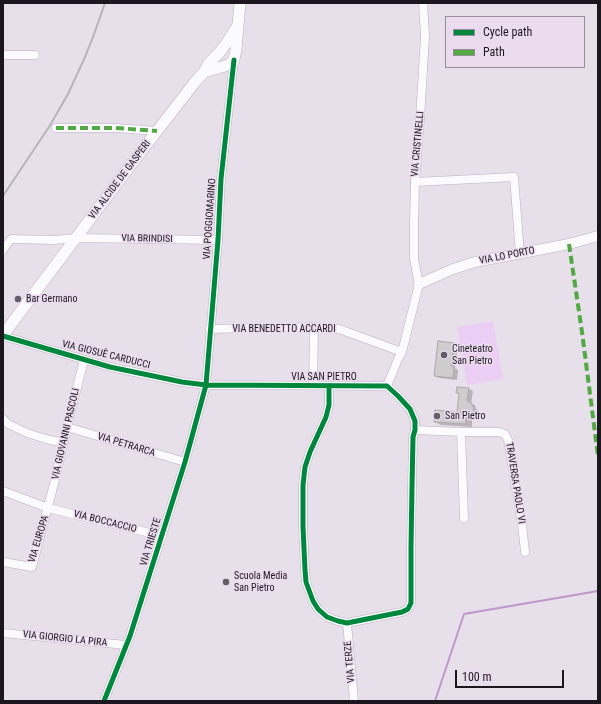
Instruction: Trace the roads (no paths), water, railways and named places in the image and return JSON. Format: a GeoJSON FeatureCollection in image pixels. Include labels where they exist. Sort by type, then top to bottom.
{"type":"FeatureCollection","features":[{"type":"Feature","properties":{"kind":"main road","name":"VIA POGGIOMARINO"},"geometry":{"type":"LineString","coordinates":[[231,60],[238,25],[240,3]]}},
{"type":"Feature","properties":{"kind":"main road","name":"VIA ALCIDE DE GASPERI"},"geometry":{"type":"LineString","coordinates":[[3,336],[204,72],[209,63],[221,51],[238,25]]}},
{"type":"Feature","properties":{"kind":"main road"},"geometry":{"type":"LineString","coordinates":[[204,72],[231,60],[234,51],[231,48],[226,47],[217,57],[218,62],[231,60]]}},
{"type":"Feature","properties":{"kind":"street","name":"VIA CRISTINELLI"},"geometry":{"type":"LineString","coordinates":[[419,284],[414,259],[415,182],[425,36],[423,3]]}},
{"type":"Feature","properties":{"kind":"street"},"geometry":{"type":"LineString","coordinates":[[3,55],[35,55]]}},
{"type":"Feature","properties":{"kind":"street","name":"VIA POGGIOMARINO"},"geometry":{"type":"LineString","coordinates":[[206,385],[231,60]]}},
{"type":"Feature","properties":{"kind":"street"},"geometry":{"type":"LineString","coordinates":[[56,128],[116,128],[158,131]]}},
{"type":"Feature","properties":{"kind":"street"},"geometry":{"type":"LineString","coordinates":[[415,182],[514,177],[520,254]]}},
{"type":"Feature","properties":{"kind":"street","name":"VIA LO PORTO"},"geometry":{"type":"LineString","coordinates":[[419,284],[453,269],[475,262],[569,244],[598,236]]}},
{"type":"Feature","properties":{"kind":"street","name":"VIA BRINDISI"},"geometry":{"type":"LineString","coordinates":[[3,250],[11,239],[54,240],[77,238],[218,240]]}},
{"type":"Feature","properties":{"kind":"street"},"geometry":{"type":"LineString","coordinates":[[329,386],[329,404],[326,417],[305,467],[303,485],[305,570],[306,582],[309,591],[318,609],[327,617],[347,623],[402,612],[408,609],[411,603],[410,554],[413,437],[415,421],[410,409],[387,386],[402,352],[419,284]]}},
{"type":"Feature","properties":{"kind":"street"},"geometry":{"type":"LineString","coordinates":[[313,386],[314,327]]}},
{"type":"Feature","properties":{"kind":"street","name":"VIA BENEDETTO ACCARDI"},"geometry":{"type":"LineString","coordinates":[[210,329],[314,327],[339,329],[402,352]]}},
{"type":"Feature","properties":{"kind":"street","name":"VIA GIOSUÈ CARDUCCI"},"geometry":{"type":"LineString","coordinates":[[3,336],[110,367],[182,382],[206,385]]}},
{"type":"Feature","properties":{"kind":"street","name":"VIA GIOVANNI PASCOLI"},"geometry":{"type":"LineString","coordinates":[[48,508],[84,360]]}},
{"type":"Feature","properties":{"kind":"street","name":"VIA SAN PIETRO"},"geometry":{"type":"LineString","coordinates":[[206,385],[387,386]]}},
{"type":"Feature","properties":{"kind":"street","name":"VIA TRIESTE"},"geometry":{"type":"LineString","coordinates":[[104,701],[130,636],[185,462],[206,385]]}},
{"type":"Feature","properties":{"kind":"street"},"geometry":{"type":"LineString","coordinates":[[3,419],[8,424],[27,433],[64,443]]}},
{"type":"Feature","properties":{"kind":"street","name":"VIA PETRARCA"},"geometry":{"type":"LineString","coordinates":[[68,427],[185,462]]}},
{"type":"Feature","properties":{"kind":"street","name":"TRAVERSA PAOLO VI"},"geometry":{"type":"LineString","coordinates":[[415,430],[499,432],[507,436],[522,524],[525,552]]}},
{"type":"Feature","properties":{"kind":"street"},"geometry":{"type":"LineString","coordinates":[[461,432],[464,518]]}},
{"type":"Feature","properties":{"kind":"street","name":"VIA BOCCACCIO"},"geometry":{"type":"LineString","coordinates":[[3,491],[48,508],[162,536]]}},
{"type":"Feature","properties":{"kind":"street","name":"VIA EUROPA"},"geometry":{"type":"LineString","coordinates":[[3,562],[32,567],[48,508]]}},
{"type":"Feature","properties":{"kind":"street","name":"VIA TERZE"},"geometry":{"type":"LineString","coordinates":[[347,623],[354,701]]}},
{"type":"Feature","properties":{"kind":"street","name":"VIA GIORGIO LA PIRA"},"geometry":{"type":"LineString","coordinates":[[3,633],[126,645]]}},
{"type":"Feature","properties":{"kind":"waterway"},"geometry":{"type":"LineString","coordinates":[[435,701],[464,614],[598,591]]}},
{"type":"Feature","properties":{"kind":"railway"},"geometry":{"type":"LineString","coordinates":[[3,196],[49,127],[68,94],[85,57],[105,3]]}},
{"type":"Feature","properties":{"kind":"place","name":"Bar Germano"},"geometry":{"type":"Point","coordinates":[18,299]}},
{"type":"Feature","properties":{"kind":"place","name":"Cineteatro San Pietro"},"geometry":{"type":"Point","coordinates":[444,355]}},
{"type":"Feature","properties":{"kind":"place","name":"San Pietro"},"geometry":{"type":"Point","coordinates":[437,416]}},
{"type":"Feature","properties":{"kind":"place","name":"Scuola Media San Pietro"},"geometry":{"type":"Point","coordinates":[226,582]}}]}
